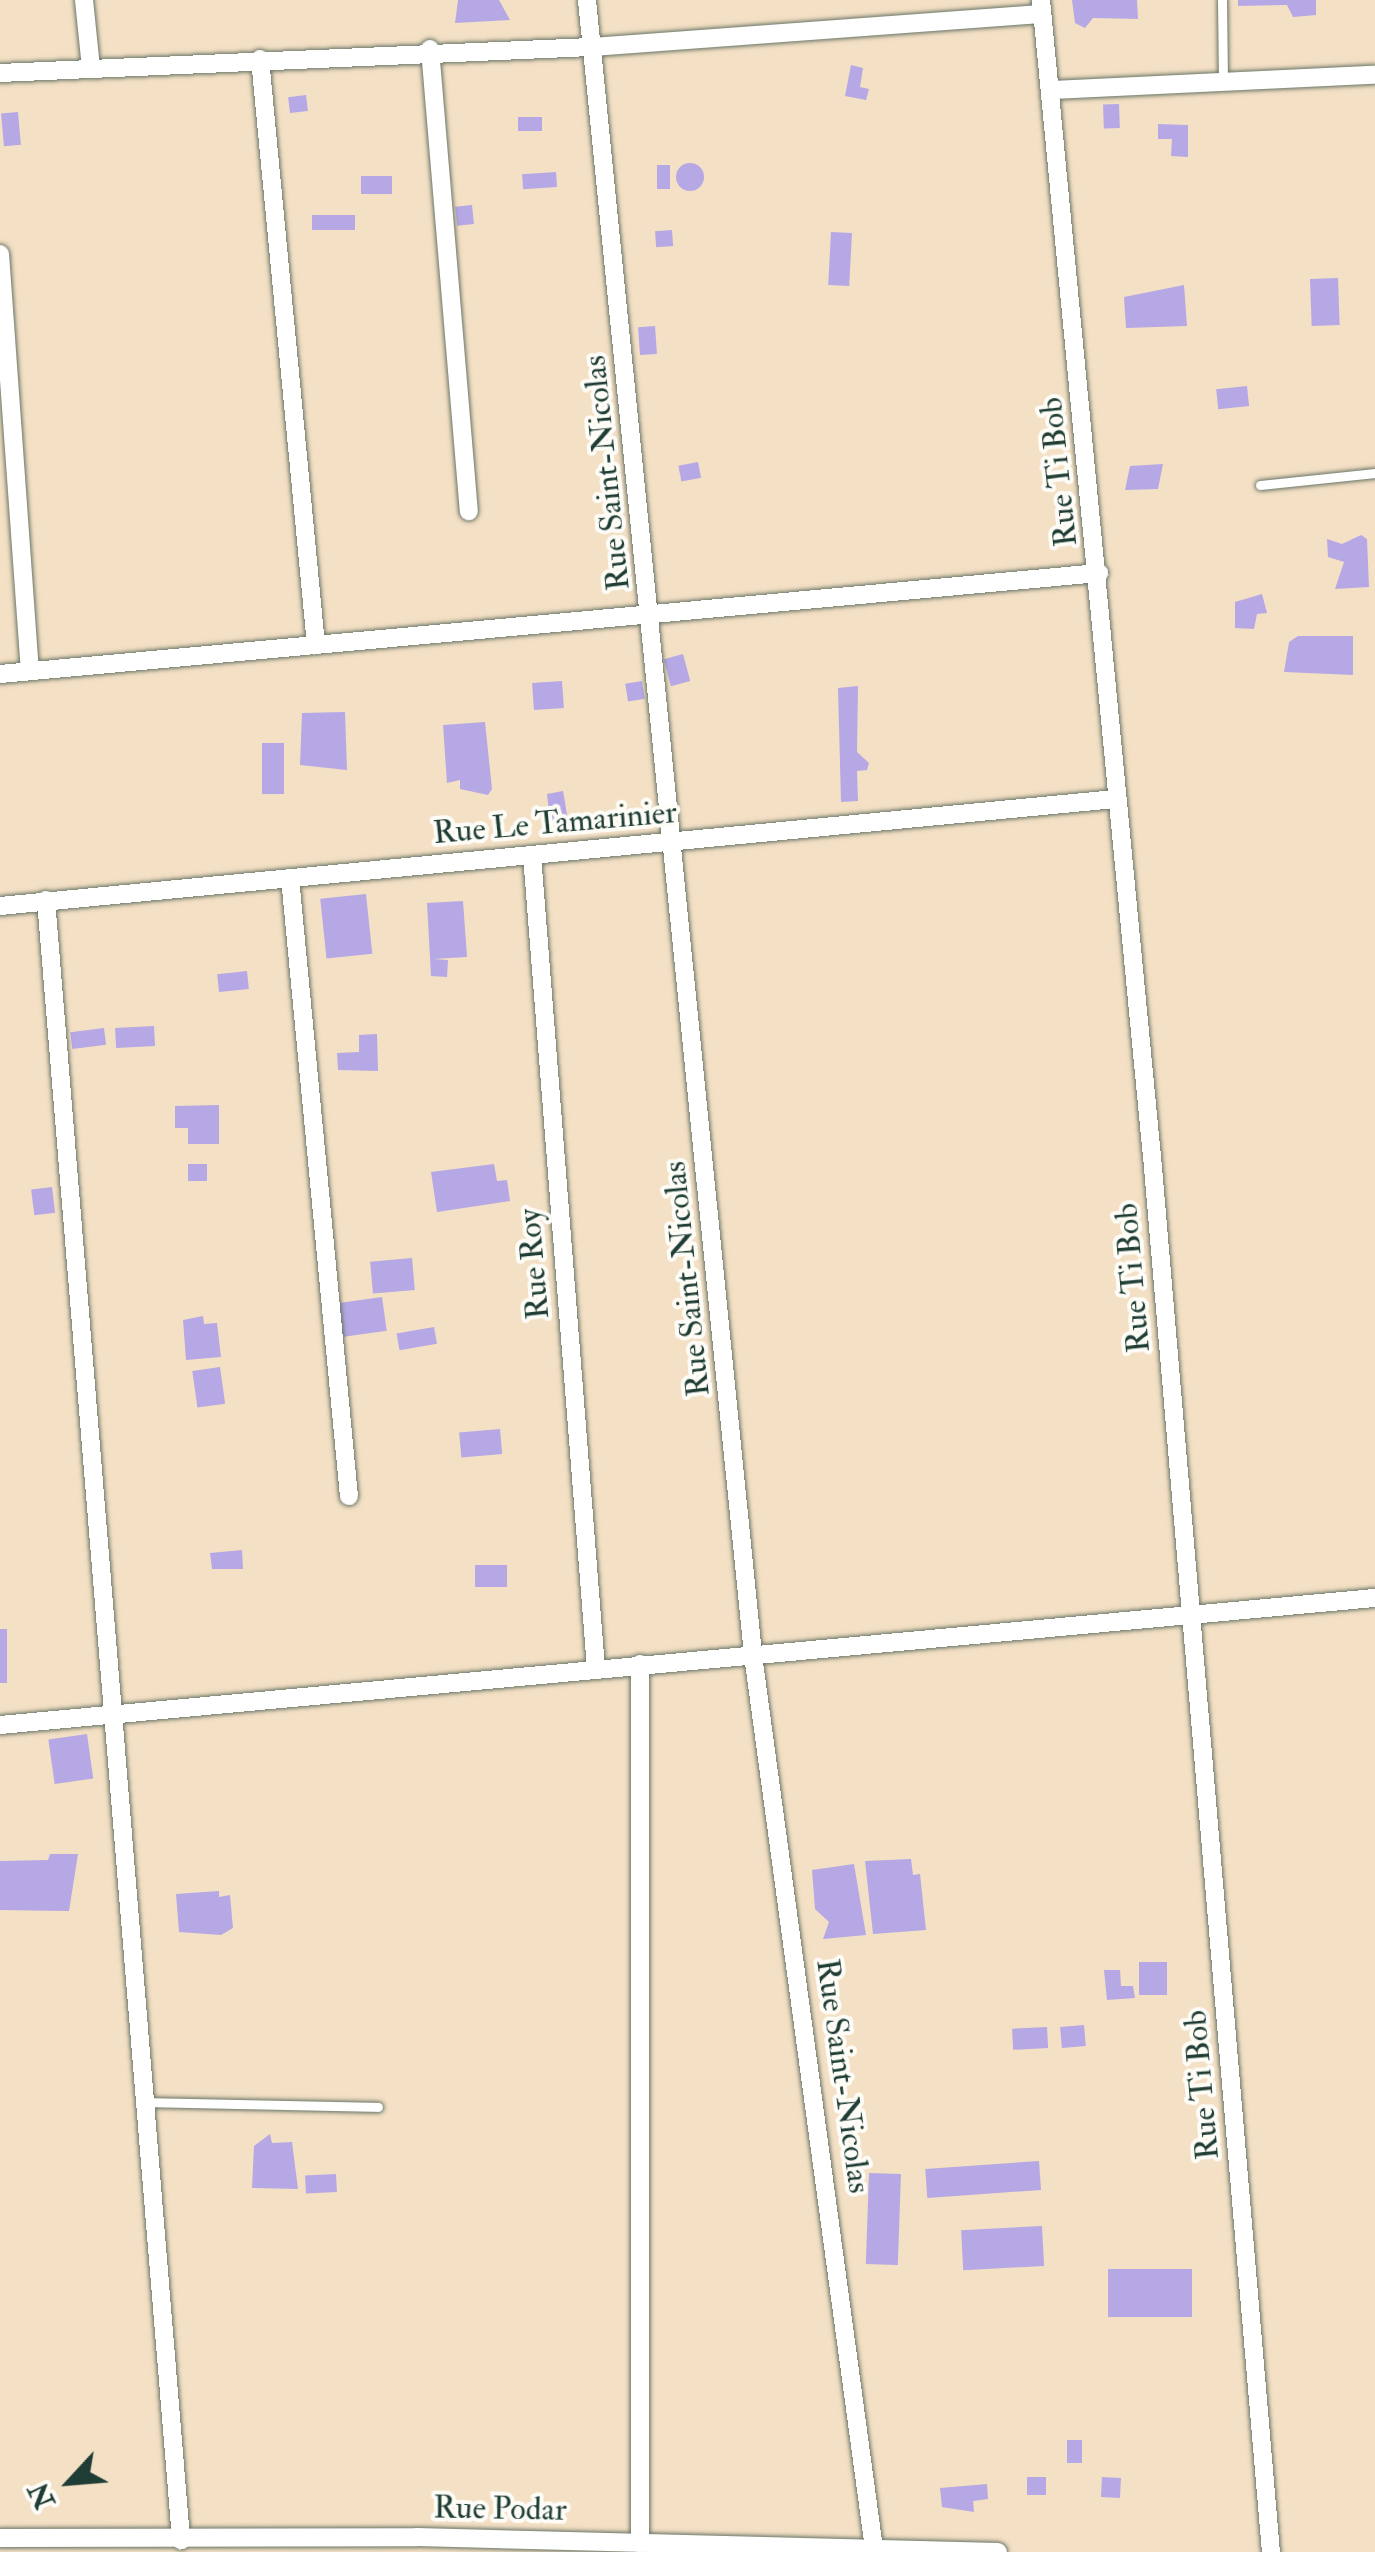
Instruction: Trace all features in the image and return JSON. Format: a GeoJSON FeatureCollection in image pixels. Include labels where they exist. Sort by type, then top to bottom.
{"type":"FeatureCollection","features":[{"type":"Feature","properties":{"kind":"street"},"geometry":{"type":"LineString","coordinates":[[84,0],[92,68]]}},
{"type":"Feature","properties":{"kind":"street","name":"Rue Saint-Nicolas"},"geometry":{"type":"LineString","coordinates":[[587,0],[653,614],[753,1655],[874,2549]]}},
{"type":"Feature","properties":{"kind":"street"},"geometry":{"type":"LineString","coordinates":[[0,73],[430,50],[591,47],[1041,7]]}},
{"type":"Feature","properties":{"kind":"street","name":"Rue Ti Bob"},"geometry":{"type":"LineString","coordinates":[[1041,7],[1099,573],[1115,800],[1193,1614],[1271,2552]]}},
{"type":"Feature","properties":{"kind":"street"},"geometry":{"type":"LineString","coordinates":[[430,50],[469,511]]}},
{"type":"Feature","properties":{"kind":"street"},"geometry":{"type":"LineString","coordinates":[[260,59],[316,645]]}},
{"type":"Feature","properties":{"kind":"street"},"geometry":{"type":"LineString","coordinates":[[1051,90],[1223,78],[1375,75]]}},
{"type":"Feature","properties":{"kind":"street"},"geometry":{"type":"LineString","coordinates":[[0,254],[30,672]]}},
{"type":"Feature","properties":{"kind":"street"},"geometry":{"type":"LineString","coordinates":[[0,674],[1099,573]]}},
{"type":"Feature","properties":{"kind":"street","name":"Rue Le Tamarinier"},"geometry":{"type":"LineString","coordinates":[[0,906],[1115,800]]}},
{"type":"Feature","properties":{"kind":"street","name":"Rue Roy"},"geometry":{"type":"LineString","coordinates":[[532,856],[596,1668]]}},
{"type":"Feature","properties":{"kind":"street"},"geometry":{"type":"LineString","coordinates":[[290,878],[349,1496]]}},
{"type":"Feature","properties":{"kind":"street"},"geometry":{"type":"LineString","coordinates":[[46,900],[109,1716],[181,2540]]}},
{"type":"Feature","properties":{"kind":"street"},"geometry":{"type":"LineString","coordinates":[[0,1725],[1375,1598]]}},
{"type":"Feature","properties":{"kind":"street"},"geometry":{"type":"LineString","coordinates":[[640,1664],[640,2543]]}},
{"type":"Feature","properties":{"kind":"street","name":"Rue Podar"},"geometry":{"type":"LineString","coordinates":[[0,2538],[93,2547],[181,2540],[460,2546],[640,2543],[998,2552]]}},
{"type":"Feature","properties":{"kind":"lane"},"geometry":{"type":"LineString","coordinates":[[1222,0],[1223,78]]}},
{"type":"Feature","properties":{"kind":"lane"},"geometry":{"type":"LineString","coordinates":[[1260,484],[1375,473]]}},
{"type":"Feature","properties":{"kind":"lane"},"geometry":{"type":"LineString","coordinates":[[143,2102],[378,2107]]}},
{"type":"Feature","properties":{"kind":"building"},"geometry":{"type":"Polygon","coordinates":[[[458,0],[499,0],[510,20],[455,23],[458,0]]]}},
{"type":"Feature","properties":{"kind":"building"},"geometry":{"type":"Polygon","coordinates":[[[1072,0],[1137,0],[1138,19],[1093,18],[1085,28],[1075,23],[1072,0]]]}},
{"type":"Feature","properties":{"kind":"building"},"geometry":{"type":"Polygon","coordinates":[[[1238,0],[1316,0],[1316,15],[1293,17],[1287,5],[1238,6],[1238,0]]]}},
{"type":"Feature","properties":{"kind":"building"},"geometry":{"type":"Polygon","coordinates":[[[851,65],[863,68],[860,87],[869,89],[866,100],[845,96],[851,65]]]}},
{"type":"Feature","properties":{"kind":"building"},"geometry":{"type":"Polygon","coordinates":[[[306,95],[308,111],[290,113],[288,97],[306,95]]]}},
{"type":"Feature","properties":{"kind":"building"},"geometry":{"type":"Polygon","coordinates":[[[1119,104],[1120,128],[1104,129],[1103,105],[1119,104]]]}},
{"type":"Feature","properties":{"kind":"building"},"geometry":{"type":"Polygon","coordinates":[[[18,112],[21,145],[4,146],[1,113],[18,112]]]}},
{"type":"Feature","properties":{"kind":"building"},"geometry":{"type":"Polygon","coordinates":[[[518,117],[542,117],[542,131],[518,131],[518,117]]]}},
{"type":"Feature","properties":{"kind":"building"},"geometry":{"type":"Polygon","coordinates":[[[1158,124],[1188,125],[1188,157],[1171,156],[1172,139],[1158,139],[1158,124]]]}},
{"type":"Feature","properties":{"kind":"building"},"geometry":{"type":"Polygon","coordinates":[[[690,163],[700,167],[704,177],[700,187],[690,191],[680,187],[676,177],[680,167],[690,163]]]}},
{"type":"Feature","properties":{"kind":"building"},"geometry":{"type":"Polygon","coordinates":[[[657,165],[670,165],[670,189],[657,189],[657,165]]]}},
{"type":"Feature","properties":{"kind":"building"},"geometry":{"type":"Polygon","coordinates":[[[556,172],[557,187],[523,189],[522,174],[556,172]]]}},
{"type":"Feature","properties":{"kind":"building"},"geometry":{"type":"Polygon","coordinates":[[[361,176],[392,176],[392,194],[361,194],[361,176]]]}},
{"type":"Feature","properties":{"kind":"building"},"geometry":{"type":"Polygon","coordinates":[[[472,205],[474,224],[457,226],[455,207],[472,205]]]}},
{"type":"Feature","properties":{"kind":"building"},"geometry":{"type":"Polygon","coordinates":[[[312,215],[355,215],[355,230],[312,230],[312,215]]]}},
{"type":"Feature","properties":{"kind":"building"},"geometry":{"type":"Polygon","coordinates":[[[672,230],[673,246],[656,247],[655,231],[672,230]]]}},
{"type":"Feature","properties":{"kind":"building"},"geometry":{"type":"Polygon","coordinates":[[[831,232],[852,233],[849,286],[828,285],[831,232]]]}},
{"type":"Feature","properties":{"kind":"building"},"geometry":{"type":"Polygon","coordinates":[[[1338,278],[1340,325],[1312,326],[1310,279],[1338,278]]]}},
{"type":"Feature","properties":{"kind":"building"},"geometry":{"type":"Polygon","coordinates":[[[1184,285],[1187,326],[1126,328],[1124,297],[1184,285]]]}},
{"type":"Feature","properties":{"kind":"building"},"geometry":{"type":"Polygon","coordinates":[[[655,326],[657,354],[640,355],[638,327],[655,326]]]}},
{"type":"Feature","properties":{"kind":"building"},"geometry":{"type":"Polygon","coordinates":[[[1247,386],[1249,406],[1218,409],[1216,389],[1247,386]]]}},
{"type":"Feature","properties":{"kind":"building"},"geometry":{"type":"Polygon","coordinates":[[[698,462],[701,478],[681,482],[678,466],[698,462]]]}},
{"type":"Feature","properties":{"kind":"building"},"geometry":{"type":"Polygon","coordinates":[[[1163,464],[1158,489],[1125,490],[1130,466],[1163,464]]]}},
{"type":"Feature","properties":{"kind":"building"},"geometry":{"type":"Polygon","coordinates":[[[1361,535],[1367,539],[1369,587],[1335,589],[1344,562],[1328,557],[1327,539],[1342,544],[1361,535]]]}},
{"type":"Feature","properties":{"kind":"building"},"geometry":{"type":"Polygon","coordinates":[[[1262,594],[1267,613],[1257,614],[1254,629],[1235,628],[1235,602],[1262,594]]]}},
{"type":"Feature","properties":{"kind":"building"},"geometry":{"type":"Polygon","coordinates":[[[1298,636],[1353,636],[1353,675],[1284,672],[1289,642],[1298,636]]]}},
{"type":"Feature","properties":{"kind":"building"},"geometry":{"type":"Polygon","coordinates":[[[683,654],[690,681],[671,686],[664,659],[683,654]]]}},
{"type":"Feature","properties":{"kind":"building"},"geometry":{"type":"Polygon","coordinates":[[[562,681],[564,708],[534,710],[532,683],[562,681]]]}},
{"type":"Feature","properties":{"kind":"building"},"geometry":{"type":"Polygon","coordinates":[[[642,681],[645,699],[628,701],[625,684],[642,681]]]}},
{"type":"Feature","properties":{"kind":"building"},"geometry":{"type":"Polygon","coordinates":[[[858,686],[857,752],[869,763],[867,770],[857,771],[858,801],[841,802],[838,688],[858,686]]]}},
{"type":"Feature","properties":{"kind":"building"},"geometry":{"type":"Polygon","coordinates":[[[345,712],[347,770],[300,765],[302,713],[345,712]]]}},
{"type":"Feature","properties":{"kind":"building"},"geometry":{"type":"Polygon","coordinates":[[[485,722],[492,789],[488,795],[460,789],[460,780],[447,783],[443,725],[485,722]]]}},
{"type":"Feature","properties":{"kind":"building"},"geometry":{"type":"Polygon","coordinates":[[[262,743],[284,743],[284,794],[262,794],[262,743]]]}},
{"type":"Feature","properties":{"kind":"building"},"geometry":{"type":"Polygon","coordinates":[[[563,791],[568,820],[550,821],[547,794],[563,791]]]}},
{"type":"Feature","properties":{"kind":"building"},"geometry":{"type":"Polygon","coordinates":[[[366,894],[372,954],[327,958],[320,899],[366,894]]]}},
{"type":"Feature","properties":{"kind":"building"},"geometry":{"type":"Polygon","coordinates":[[[463,901],[467,957],[433,959],[448,960],[447,977],[431,976],[427,903],[463,901]]]}},
{"type":"Feature","properties":{"kind":"building"},"geometry":{"type":"Polygon","coordinates":[[[247,971],[249,989],[219,992],[217,974],[247,971]]]}},
{"type":"Feature","properties":{"kind":"building"},"geometry":{"type":"Polygon","coordinates":[[[154,1026],[155,1046],[116,1048],[115,1028],[154,1026]]]}},
{"type":"Feature","properties":{"kind":"building"},"geometry":{"type":"Polygon","coordinates":[[[104,1028],[106,1045],[72,1049],[70,1032],[104,1028]]]}},
{"type":"Feature","properties":{"kind":"building"},"geometry":{"type":"Polygon","coordinates":[[[377,1034],[378,1071],[338,1070],[337,1053],[359,1052],[359,1035],[377,1034]]]}},
{"type":"Feature","properties":{"kind":"building"},"geometry":{"type":"Polygon","coordinates":[[[219,1105],[219,1144],[188,1144],[188,1128],[175,1128],[175,1106],[219,1105]]]}},
{"type":"Feature","properties":{"kind":"building"},"geometry":{"type":"Polygon","coordinates":[[[188,1164],[207,1164],[207,1181],[188,1181],[188,1164]]]}},
{"type":"Feature","properties":{"kind":"building"},"geometry":{"type":"Polygon","coordinates":[[[494,1164],[497,1181],[507,1180],[510,1201],[437,1212],[431,1172],[494,1164]]]}},
{"type":"Feature","properties":{"kind":"building"},"geometry":{"type":"Polygon","coordinates":[[[52,1187],[55,1213],[34,1215],[31,1190],[52,1187]]]}},
{"type":"Feature","properties":{"kind":"building"},"geometry":{"type":"Polygon","coordinates":[[[412,1258],[415,1290],[373,1294],[370,1262],[412,1258]]]}},
{"type":"Feature","properties":{"kind":"building"},"geometry":{"type":"Polygon","coordinates":[[[382,1297],[387,1331],[338,1337],[333,1304],[382,1297]]]}},
{"type":"Feature","properties":{"kind":"building"},"geometry":{"type":"Polygon","coordinates":[[[203,1316],[204,1324],[217,1323],[221,1357],[186,1360],[183,1320],[203,1316]]]}},
{"type":"Feature","properties":{"kind":"building"},"geometry":{"type":"Polygon","coordinates":[[[434,1327],[437,1344],[400,1350],[397,1334],[434,1327]]]}},
{"type":"Feature","properties":{"kind":"building"},"geometry":{"type":"Polygon","coordinates":[[[220,1367],[225,1404],[197,1408],[192,1371],[220,1367]]]}},
{"type":"Feature","properties":{"kind":"building"},"geometry":{"type":"Polygon","coordinates":[[[500,1429],[502,1454],[461,1457],[459,1433],[500,1429]]]}},
{"type":"Feature","properties":{"kind":"building"},"geometry":{"type":"Polygon","coordinates":[[[242,1550],[243,1569],[212,1569],[210,1553],[242,1550]]]}},
{"type":"Feature","properties":{"kind":"building"},"geometry":{"type":"Polygon","coordinates":[[[475,1565],[507,1565],[507,1587],[475,1587],[475,1565]]]}},
{"type":"Feature","properties":{"kind":"building"},"geometry":{"type":"Polygon","coordinates":[[[0,1629],[7,1629],[7,1683],[0,1683],[0,1629]]]}},
{"type":"Feature","properties":{"kind":"building"},"geometry":{"type":"Polygon","coordinates":[[[87,1734],[93,1779],[55,1784],[48,1739],[87,1734]]]}},
{"type":"Feature","properties":{"kind":"building"},"geometry":{"type":"Polygon","coordinates":[[[50,1854],[78,1854],[69,1911],[0,1910],[0,1861],[48,1860],[50,1854]]]}},
{"type":"Feature","properties":{"kind":"building"},"geometry":{"type":"Polygon","coordinates":[[[911,1859],[913,1875],[920,1874],[926,1930],[873,1934],[865,1861],[911,1859]]]}},
{"type":"Feature","properties":{"kind":"building"},"geometry":{"type":"Polygon","coordinates":[[[854,1864],[866,1935],[823,1939],[829,1922],[815,1909],[812,1870],[854,1864]]]}},
{"type":"Feature","properties":{"kind":"building"},"geometry":{"type":"Polygon","coordinates":[[[219,1891],[219,1897],[230,1895],[233,1928],[221,1935],[179,1932],[176,1894],[219,1891]]]}},
{"type":"Feature","properties":{"kind":"building"},"geometry":{"type":"Polygon","coordinates":[[[1139,1962],[1167,1962],[1167,1995],[1139,1995],[1139,1962]]]}},
{"type":"Feature","properties":{"kind":"building"},"geometry":{"type":"Polygon","coordinates":[[[1104,1970],[1120,1970],[1121,1986],[1133,1986],[1135,1998],[1107,2000],[1104,1970]]]}},
{"type":"Feature","properties":{"kind":"building"},"geometry":{"type":"Polygon","coordinates":[[[1084,2025],[1086,2046],[1062,2048],[1060,2027],[1084,2025]]]}},
{"type":"Feature","properties":{"kind":"building"},"geometry":{"type":"Polygon","coordinates":[[[1047,2027],[1048,2048],[1013,2050],[1012,2029],[1047,2027]]]}},
{"type":"Feature","properties":{"kind":"building"},"geometry":{"type":"Polygon","coordinates":[[[270,2134],[272,2143],[292,2142],[298,2189],[252,2188],[254,2146],[270,2134]]]}},
{"type":"Feature","properties":{"kind":"building"},"geometry":{"type":"Polygon","coordinates":[[[1039,2161],[1041,2190],[927,2198],[925,2169],[1039,2161]]]}},
{"type":"Feature","properties":{"kind":"building"},"geometry":{"type":"Polygon","coordinates":[[[869,2173],[901,2174],[898,2265],[866,2264],[869,2173]]]}},
{"type":"Feature","properties":{"kind":"building"},"geometry":{"type":"Polygon","coordinates":[[[336,2174],[337,2192],[306,2194],[305,2176],[336,2174]]]}},
{"type":"Feature","properties":{"kind":"building"},"geometry":{"type":"Polygon","coordinates":[[[1042,2226],[1044,2266],[963,2270],[961,2230],[1042,2226]]]}},
{"type":"Feature","properties":{"kind":"building"},"geometry":{"type":"Polygon","coordinates":[[[1108,2269],[1192,2269],[1192,2317],[1108,2317],[1108,2269]]]}},
{"type":"Feature","properties":{"kind":"building"},"geometry":{"type":"Polygon","coordinates":[[[1067,2440],[1082,2440],[1082,2463],[1067,2463],[1067,2440]]]}},
{"type":"Feature","properties":{"kind":"building"},"geometry":{"type":"Polygon","coordinates":[[[1027,2477],[1046,2477],[1046,2495],[1027,2495],[1027,2477]]]}},
{"type":"Feature","properties":{"kind":"building"},"geometry":{"type":"Polygon","coordinates":[[[1102,2477],[1121,2478],[1120,2498],[1101,2497],[1102,2477]]]}},
{"type":"Feature","properties":{"kind":"building"},"geometry":{"type":"Polygon","coordinates":[[[987,2484],[988,2499],[973,2501],[974,2512],[942,2507],[940,2488],[987,2484]]]}}]}
